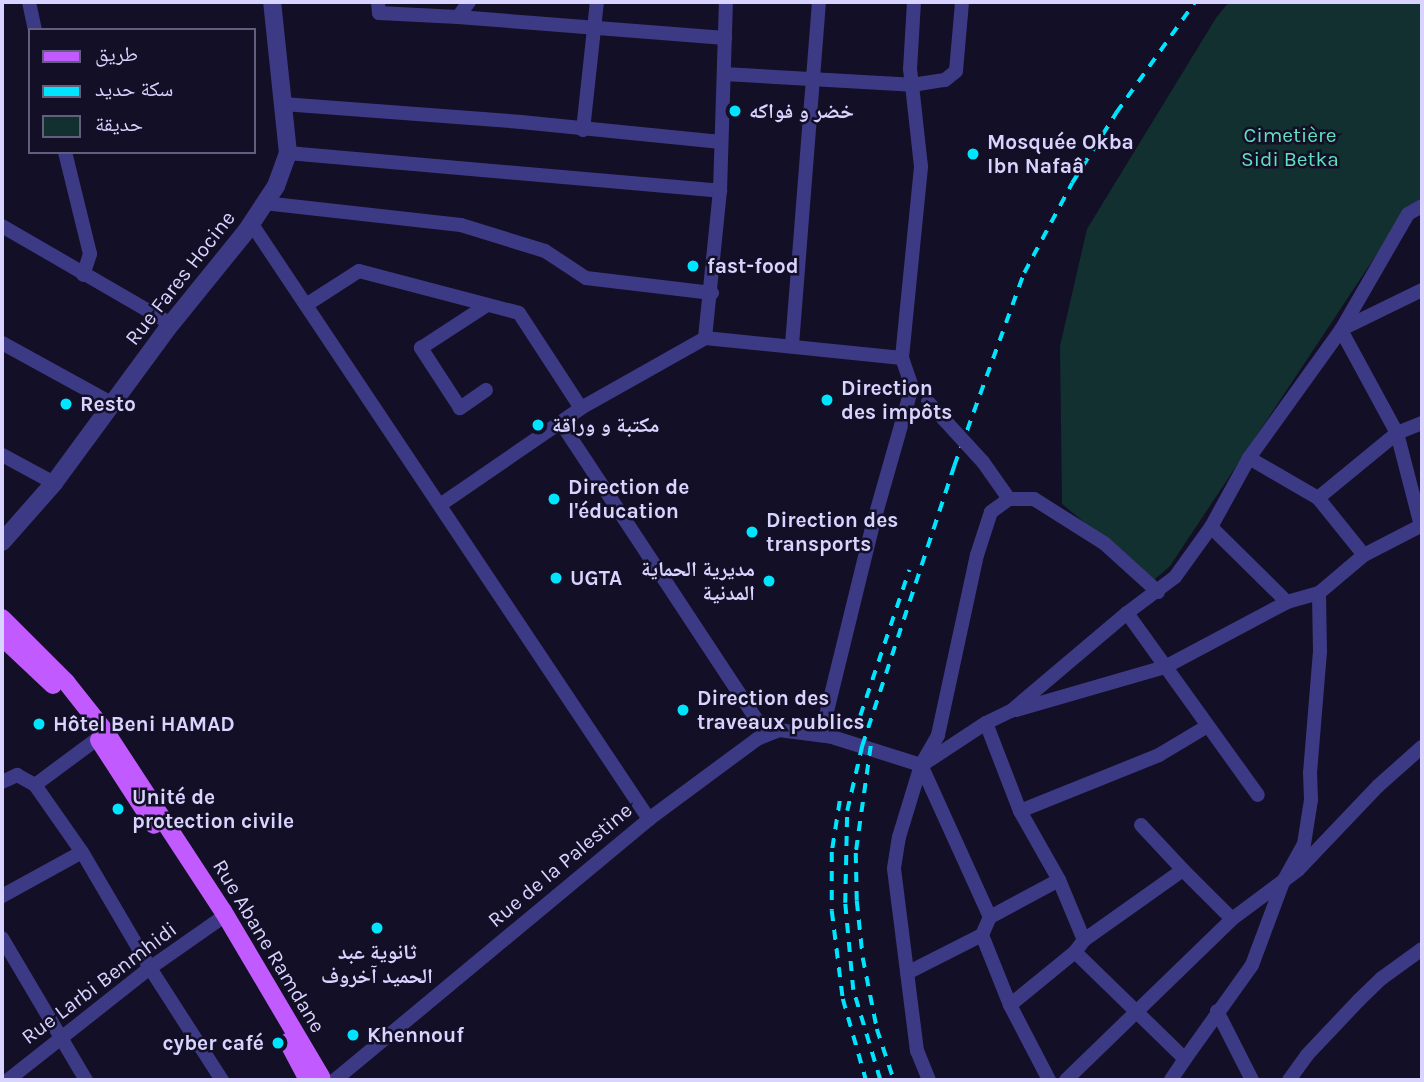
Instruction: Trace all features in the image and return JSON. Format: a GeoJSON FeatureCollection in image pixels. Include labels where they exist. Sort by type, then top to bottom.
{"type":"FeatureCollection","features":[{"type":"Feature","properties":{"kind":"main road","name":"Rue Abane Ramdane"},"geometry":{"type":"LineString","coordinates":[[2,618],[66,682],[223,911],[322,1080]]}},
{"type":"Feature","properties":{"kind":"main road","name":"Rue Abane Ramdane"},"geometry":{"type":"LineString","coordinates":[[2,637],[101,735],[217,921],[322,1080]]}},
{"type":"Feature","properties":{"kind":"street"},"geometry":{"type":"LineString","coordinates":[[29,2],[35,28]]}},
{"type":"Feature","properties":{"kind":"street","name":"Rue Fares Hocine"},"geometry":{"type":"LineString","coordinates":[[2,542],[54,483],[171,324],[251,223],[275,186],[288,153],[272,2]]}},
{"type":"Feature","properties":{"kind":"street"},"geometry":{"type":"LineString","coordinates":[[378,2],[379,13],[725,38]]}},
{"type":"Feature","properties":{"kind":"street"},"geometry":{"type":"LineString","coordinates":[[458,17],[469,2]]}},
{"type":"Feature","properties":{"kind":"street"},"geometry":{"type":"LineString","coordinates":[[583,130],[597,2]]}},
{"type":"Feature","properties":{"kind":"street"},"geometry":{"type":"LineString","coordinates":[[705,338],[712,293],[720,191],[726,2]]}},
{"type":"Feature","properties":{"kind":"street"},"geometry":{"type":"LineString","coordinates":[[792,345],[820,2]]}},
{"type":"Feature","properties":{"kind":"street"},"geometry":{"type":"LineString","coordinates":[[914,2],[910,69],[921,167],[902,358],[912,387],[983,462],[1009,499]]}},
{"type":"Feature","properties":{"kind":"street"},"geometry":{"type":"LineString","coordinates":[[724,74],[912,85],[945,80],[956,71],[962,2]]}},
{"type":"Feature","properties":{"kind":"street"},"geometry":{"type":"LineString","coordinates":[[283,104],[721,142]]}},
{"type":"Feature","properties":{"kind":"street"},"geometry":{"type":"LineString","coordinates":[[288,153],[720,191]]}},
{"type":"Feature","properties":{"kind":"street"},"geometry":{"type":"LineString","coordinates":[[65,154],[90,254],[83,275]]}},
{"type":"Feature","properties":{"kind":"street"},"geometry":{"type":"LineString","coordinates":[[264,203],[461,225],[545,251],[586,278],[712,293]]}},
{"type":"Feature","properties":{"kind":"street"},"geometry":{"type":"LineString","coordinates":[[1011,712],[1127,613],[1175,577],[1211,527],[1250,458],[1341,330],[1408,214],[1422,205]]}},
{"type":"Feature","properties":{"kind":"street"},"geometry":{"type":"LineString","coordinates":[[251,223],[649,819]]}},
{"type":"Feature","properties":{"kind":"street"},"geometry":{"type":"LineString","coordinates":[[2,226],[171,324]]}},
{"type":"Feature","properties":{"kind":"street"},"geometry":{"type":"LineString","coordinates":[[306,305],[359,271],[519,313],[581,408]]}},
{"type":"Feature","properties":{"kind":"street"},"geometry":{"type":"LineString","coordinates":[[1341,330],[1422,290]]}},
{"type":"Feature","properties":{"kind":"street"},"geometry":{"type":"LineString","coordinates":[[486,390],[460,408],[421,348],[487,305]]}},
{"type":"Feature","properties":{"kind":"street"},"geometry":{"type":"LineString","coordinates":[[921,765],[986,723],[1011,712],[1165,667],[1287,602],[1319,593],[1364,555],[1421,526],[1398,433],[1341,330]]}},
{"type":"Feature","properties":{"kind":"street"},"geometry":{"type":"LineString","coordinates":[[440,505],[581,408],[705,338],[902,358]]}},
{"type":"Feature","properties":{"kind":"street"},"geometry":{"type":"LineString","coordinates":[[2,343],[113,404]]}},
{"type":"Feature","properties":{"kind":"street"},"geometry":{"type":"LineString","coordinates":[[826,736],[874,520],[912,387]]}},
{"type":"Feature","properties":{"kind":"street"},"geometry":{"type":"LineString","coordinates":[[561,423],[766,734],[793,730],[826,736],[921,765],[990,917]]}},
{"type":"Feature","properties":{"kind":"street"},"geometry":{"type":"LineString","coordinates":[[1318,498],[1398,433],[1422,423]]}},
{"type":"Feature","properties":{"kind":"street"},"geometry":{"type":"LineString","coordinates":[[2,455],[54,483]]}},
{"type":"Feature","properties":{"kind":"street"},"geometry":{"type":"LineString","coordinates":[[1250,458],[1318,498],[1364,555]]}},
{"type":"Feature","properties":{"kind":"street"},"geometry":{"type":"LineString","coordinates":[[929,1080],[917,1051],[894,868],[899,837],[921,765],[937,734],[977,555],[991,512],[1009,499],[1034,499],[1104,543],[1158,592]]}},
{"type":"Feature","properties":{"kind":"street"},"geometry":{"type":"LineString","coordinates":[[1211,527],[1287,602]]}},
{"type":"Feature","properties":{"kind":"street"},"geometry":{"type":"LineString","coordinates":[[1171,1080],[1217,1011],[1252,965],[1283,882],[1304,844],[1311,800],[1310,773],[1320,651],[1319,593]]}},
{"type":"Feature","properties":{"kind":"street"},"geometry":{"type":"LineString","coordinates":[[1127,613],[1206,727],[1258,795]]}},
{"type":"Feature","properties":{"kind":"street"},"geometry":{"type":"LineString","coordinates":[[986,723],[1020,811],[1059,880],[1079,946],[1134,1012],[1185,1059]]}},
{"type":"Feature","properties":{"kind":"street"},"geometry":{"type":"LineString","coordinates":[[1020,811],[1158,755],[1206,727]]}},
{"type":"Feature","properties":{"kind":"street","name":"Rue de la Palestine"},"geometry":{"type":"LineString","coordinates":[[322,1080],[649,819],[766,734]]}},
{"type":"Feature","properties":{"kind":"street"},"geometry":{"type":"LineString","coordinates":[[35,785],[101,735]]}},
{"type":"Feature","properties":{"kind":"street"},"geometry":{"type":"LineString","coordinates":[[1066,1080],[1232,919],[1283,882],[1378,786],[1422,747]]}},
{"type":"Feature","properties":{"kind":"street"},"geometry":{"type":"LineString","coordinates":[[2,782],[18,775],[35,785],[82,852],[150,968],[222,1080]]}},
{"type":"Feature","properties":{"kind":"street"},"geometry":{"type":"LineString","coordinates":[[1141,825],[1232,919]]}},
{"type":"Feature","properties":{"kind":"street"},"geometry":{"type":"LineString","coordinates":[[2,896],[82,852]]}},
{"type":"Feature","properties":{"kind":"street"},"geometry":{"type":"LineString","coordinates":[[1010,1005],[1079,946],[1183,870]]}},
{"type":"Feature","properties":{"kind":"street"},"geometry":{"type":"LineString","coordinates":[[906,972],[982,935],[990,917],[1059,880]]}},
{"type":"Feature","properties":{"kind":"street","name":"Rue Larbi Benmhidi"},"geometry":{"type":"LineString","coordinates":[[8,1080],[150,968],[217,921]]}},
{"type":"Feature","properties":{"kind":"street"},"geometry":{"type":"LineString","coordinates":[[982,935],[1010,1005],[1049,1080]]}},
{"type":"Feature","properties":{"kind":"street"},"geometry":{"type":"LineString","coordinates":[[2,938],[86,1080]]}},
{"type":"Feature","properties":{"kind":"street"},"geometry":{"type":"LineString","coordinates":[[1289,1080],[1307,1055],[1359,1000],[1382,978],[1422,949]]}},
{"type":"Feature","properties":{"kind":"street"},"geometry":{"type":"LineString","coordinates":[[1217,1011],[1252,1080]]}},
{"type":"Feature","properties":{"kind":"green space","name":"Cimetière Sidi Betka"},"geometry":{"type":"Polygon","coordinates":[[[1229,2],[1422,2],[1422,198],[1408,207],[1170,566],[1154,580],[1062,504],[1060,346],[1087,229],[1216,18],[1229,2]]]}},
{"type":"Feature","properties":{"kind":"railway"},"geometry":{"type":"LineString","coordinates":[[880,1080],[853,990],[845,903],[847,811],[862,746],[954,466],[1024,273],[1072,183],[1116,113],[1195,2]]}},
{"type":"Feature","properties":{"kind":"railway"},"geometry":{"type":"LineString","coordinates":[[860,716],[909,570]]}},
{"type":"Feature","properties":{"kind":"railway"},"geometry":{"type":"LineString","coordinates":[[871,746],[856,853],[857,901],[863,958],[877,1029],[894,1080]]}},
{"type":"Feature","properties":{"kind":"railway"},"geometry":{"type":"LineString","coordinates":[[840,801],[832,852],[832,911],[843,999],[866,1080]]}},
{"type":"Feature","properties":{"kind":"place","name":"خضر و فواكه"},"geometry":{"type":"Point","coordinates":[735,111]}},
{"type":"Feature","properties":{"kind":"place","name":"Mosquée Okba Ibn Nafaâ"},"geometry":{"type":"Point","coordinates":[973,154]}},
{"type":"Feature","properties":{"kind":"place","name":"fast-food"},"geometry":{"type":"Point","coordinates":[693,266]}},
{"type":"Feature","properties":{"kind":"place","name":"Direction des impôts"},"geometry":{"type":"Point","coordinates":[827,400]}},
{"type":"Feature","properties":{"kind":"place","name":"Resto"},"geometry":{"type":"Point","coordinates":[66,404]}},
{"type":"Feature","properties":{"kind":"place","name":"مكتبة و وراقة"},"geometry":{"type":"Point","coordinates":[538,425]}},
{"type":"Feature","properties":{"kind":"place","name":"Direction de l'éducation"},"geometry":{"type":"Point","coordinates":[554,499]}},
{"type":"Feature","properties":{"kind":"place","name":"Direction des transports"},"geometry":{"type":"Point","coordinates":[752,532]}},
{"type":"Feature","properties":{"kind":"place","name":"UGTA"},"geometry":{"type":"Point","coordinates":[556,578]}},
{"type":"Feature","properties":{"kind":"place","name":"مديرية الحماية المدنية"},"geometry":{"type":"Point","coordinates":[769,581]}},
{"type":"Feature","properties":{"kind":"place","name":"Direction des traveaux publics"},"geometry":{"type":"Point","coordinates":[683,710]}},
{"type":"Feature","properties":{"kind":"place","name":"Hôtel Beni HAMAD"},"geometry":{"type":"Point","coordinates":[39,724]}},
{"type":"Feature","properties":{"kind":"place","name":"Unité de protection civile"},"geometry":{"type":"Point","coordinates":[118,809]}},
{"type":"Feature","properties":{"kind":"place","name":"ثانوية عبد الحميد آخروف"},"geometry":{"type":"Point","coordinates":[377,928]}},
{"type":"Feature","properties":{"kind":"place","name":"Khennouf"},"geometry":{"type":"Point","coordinates":[353,1035]}},
{"type":"Feature","properties":{"kind":"place","name":"cyber café"},"geometry":{"type":"Point","coordinates":[278,1043]}}]}
